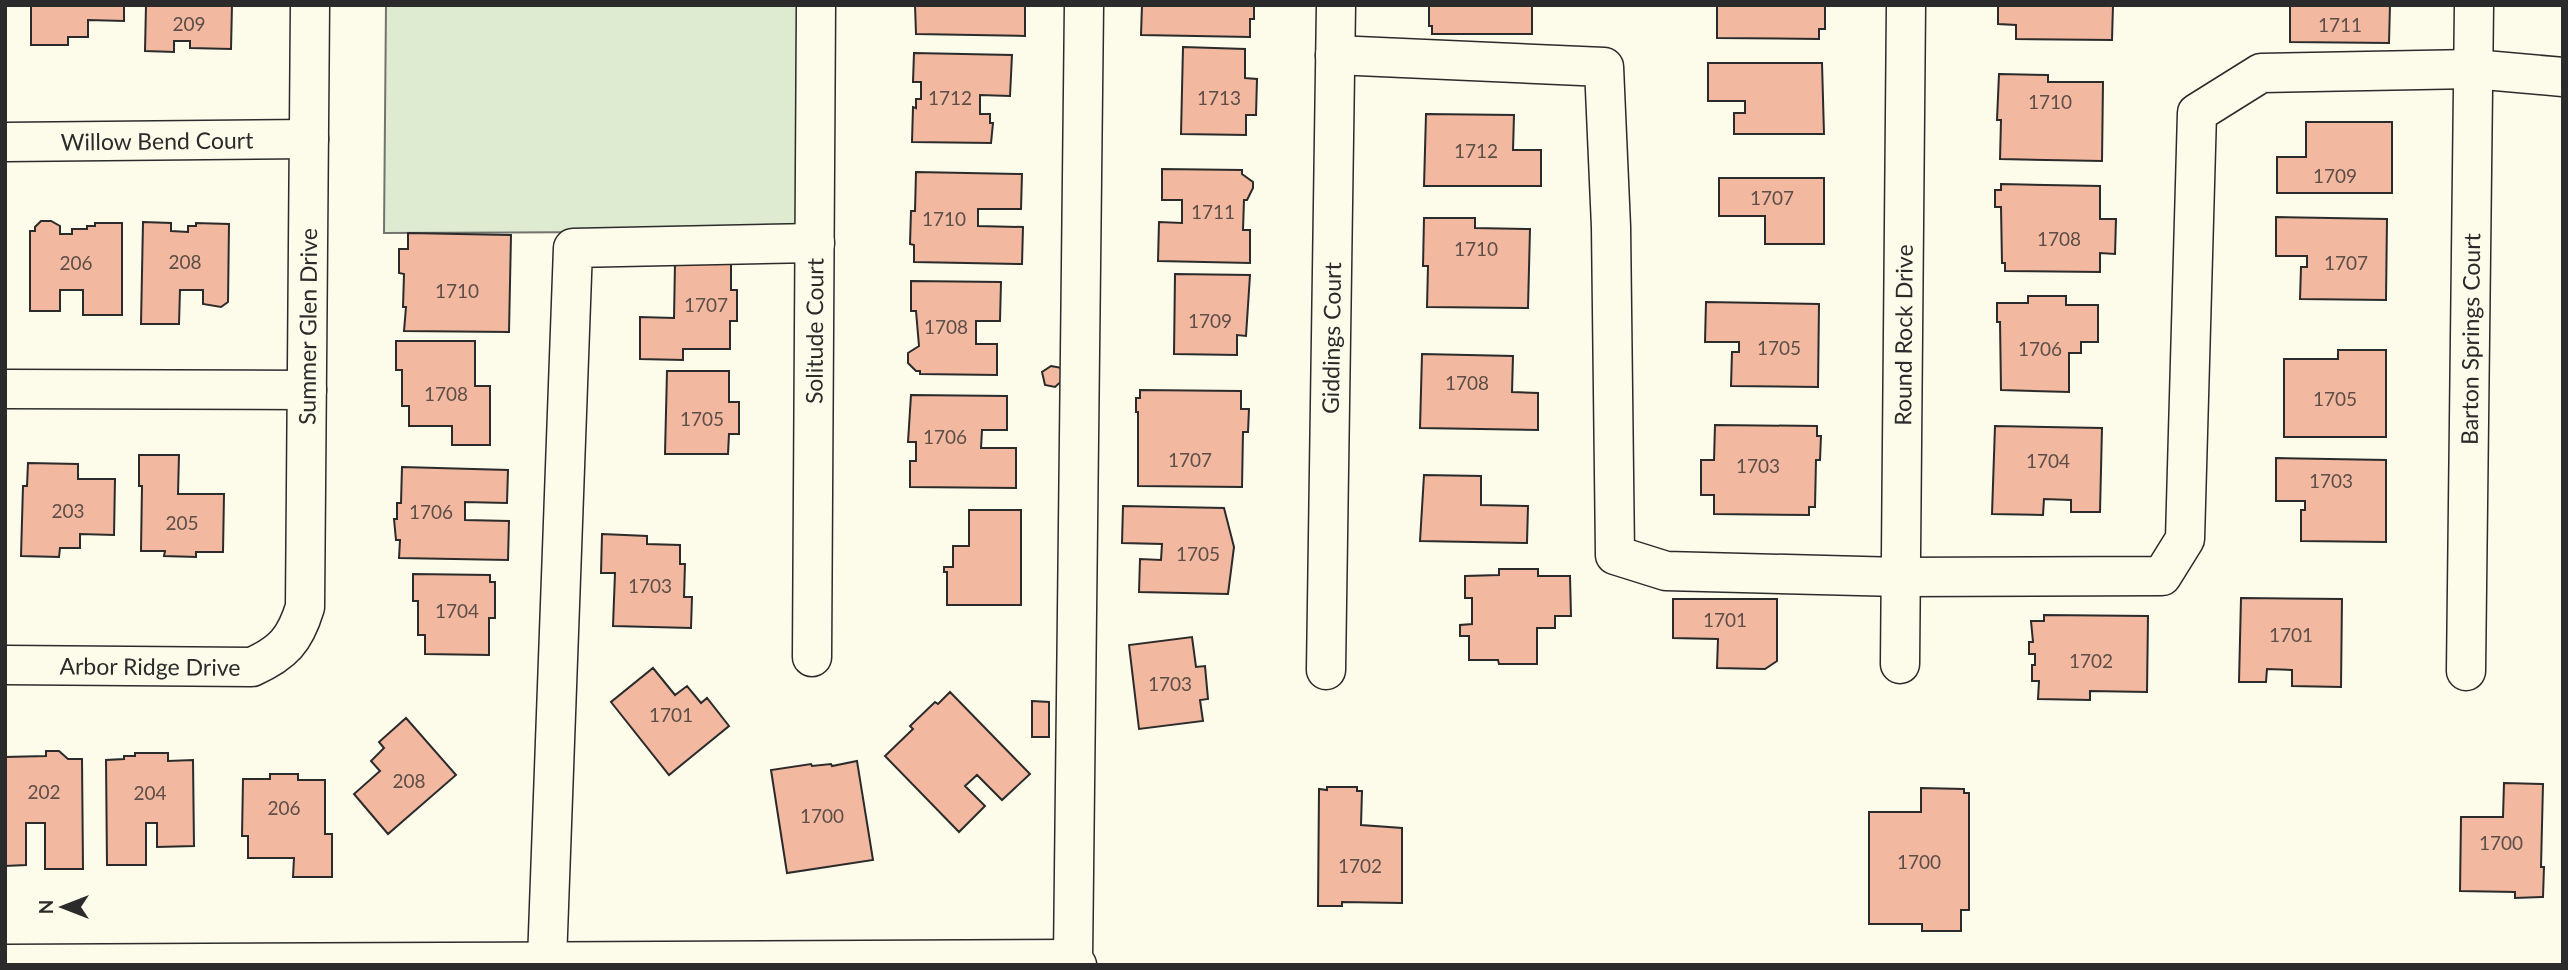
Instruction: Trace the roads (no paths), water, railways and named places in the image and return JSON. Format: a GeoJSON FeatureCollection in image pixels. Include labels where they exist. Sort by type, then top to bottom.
{"type":"FeatureCollection","features":[{"type":"Feature","properties":{"kind":"street","name":"Summer Glen Drive"},"geometry":{"type":"LineString","coordinates":[[287,645],[299,627],[305,607],[310,5]]}},
{"type":"Feature","properties":{"kind":"street","name":"Solitude Court"},"geometry":{"type":"LineString","coordinates":[[812,657],[816,5]]}},
{"type":"Feature","properties":{"kind":"street"},"geometry":{"type":"LineString","coordinates":[[5,964],[1075,962],[1084,5]]}},
{"type":"Feature","properties":{"kind":"street","name":"Giddings Court"},"geometry":{"type":"LineString","coordinates":[[1326,670],[1336,5]]}},
{"type":"Feature","properties":{"kind":"street","name":"Round Rock Drive"},"geometry":{"type":"LineString","coordinates":[[1900,664],[1906,5]]}},
{"type":"Feature","properties":{"kind":"street","name":"Barton Springs Court"},"geometry":{"type":"LineString","coordinates":[[2466,671],[2474,5]]}},
{"type":"Feature","properties":{"kind":"street"},"geometry":{"type":"LineString","coordinates":[[1335,55],[1604,67],[1611,227],[1615,555],[1666,571],[1900,577],[2162,576],[2185,539],[2197,113],[2261,73],[2473,69],[2563,77]]}},
{"type":"Feature","properties":{"kind":"street","name":"Willow Bend Court"},"geometry":{"type":"LineString","coordinates":[[5,142],[309,139]]}},
{"type":"Feature","properties":{"kind":"street"},"geometry":{"type":"LineString","coordinates":[[547,961],[573,248],[815,243]]}},
{"type":"Feature","properties":{"kind":"street"},"geometry":{"type":"LineString","coordinates":[[5,389],[307,390]]}},
{"type":"Feature","properties":{"kind":"street","name":"Arbor Ridge Drive"},"geometry":{"type":"LineString","coordinates":[[5,665],[252,667],[272,659],[287,645]]}}]}
